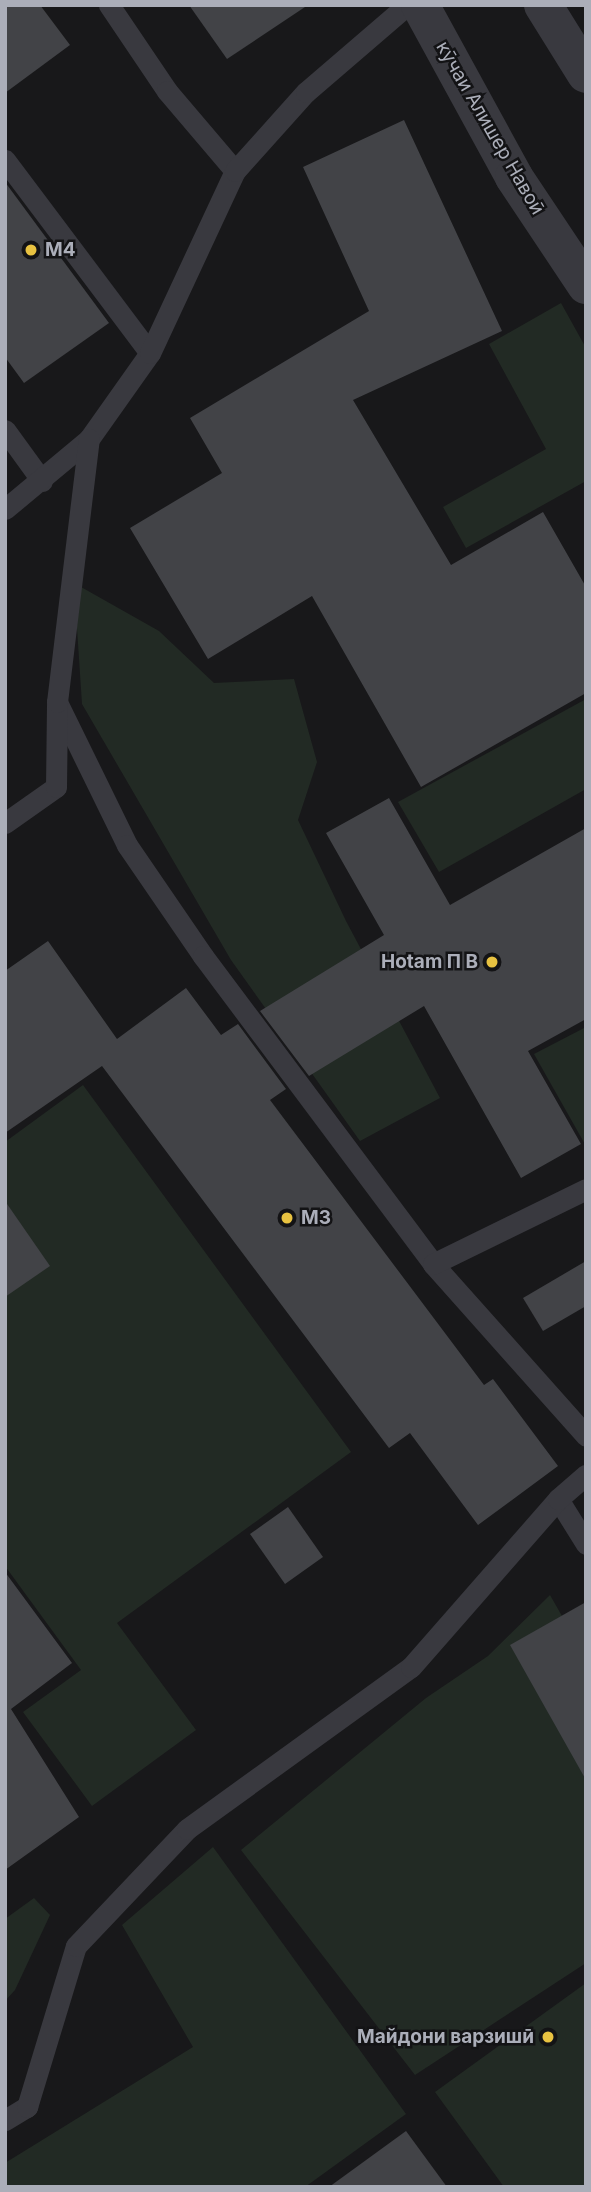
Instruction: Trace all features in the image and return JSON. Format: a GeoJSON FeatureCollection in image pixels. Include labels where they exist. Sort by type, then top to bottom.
{"type":"FeatureCollection","features":[{"type":"Feature","properties":{"kind":"street","name":"кӯчаи Алишер Навоӣ"},"geometry":{"type":"LineString","coordinates":[[420,5],[514,177],[586,285]]}},
{"type":"Feature","properties":{"kind":"street"},"geometry":{"type":"LineString","coordinates":[[542,5],[586,74]]}},
{"type":"Feature","properties":{"kind":"lane"},"geometry":{"type":"LineString","coordinates":[[109,5],[167,91],[235,171]]}},
{"type":"Feature","properties":{"kind":"lane"},"geometry":{"type":"LineString","coordinates":[[5,509],[42,481],[89,439],[150,353],[235,171],[306,92],[407,5]]}},
{"type":"Feature","properties":{"kind":"lane"},"geometry":{"type":"LineString","coordinates":[[5,160],[150,353]]}},
{"type":"Feature","properties":{"kind":"lane"},"geometry":{"type":"LineString","coordinates":[[5,430],[42,481]]}},
{"type":"Feature","properties":{"kind":"lane"},"geometry":{"type":"LineString","coordinates":[[5,823],[56,787],[57,702],[89,439]]}},
{"type":"Feature","properties":{"kind":"lane"},"geometry":{"type":"LineString","coordinates":[[57,702],[127,845],[203,956],[433,1264],[586,1436]]}},
{"type":"Feature","properties":{"kind":"lane"},"geometry":{"type":"LineString","coordinates":[[433,1264],[586,1189]]}},
{"type":"Feature","properties":{"kind":"lane"},"geometry":{"type":"LineString","coordinates":[[5,2120],[27,2107],[76,1946],[187,1829],[411,1667],[558,1499],[586,1475]]}},
{"type":"Feature","properties":{"kind":"lane"},"geometry":{"type":"LineString","coordinates":[[558,1499],[586,1544]]}},
{"type":"Feature","properties":{"kind":"shaded area"},"geometry":{"type":"Polygon","coordinates":[[[561,303],[586,348],[586,481],[466,548],[443,507],[546,449],[489,344],[561,303]]]}},
{"type":"Feature","properties":{"kind":"shaded area"},"geometry":{"type":"Polygon","coordinates":[[[74,583],[159,631],[214,683],[294,679],[317,762],[298,820],[346,921],[440,1098],[360,1141],[231,960],[82,704],[74,583]]]}},
{"type":"Feature","properties":{"kind":"shaded area"},"geometry":{"type":"Polygon","coordinates":[[[586,699],[586,789],[439,872],[398,802],[586,699]]]}},
{"type":"Feature","properties":{"kind":"shaded area"},"geometry":{"type":"Polygon","coordinates":[[[586,1027],[586,1146],[534,1054],[586,1027]]]}},
{"type":"Feature","properties":{"kind":"shaded area"},"geometry":{"type":"Polygon","coordinates":[[[83,1085],[351,1452],[117,1623],[196,1730],[92,1806],[23,1712],[81,1670],[5,1566],[5,1142],[83,1085]]]}},
{"type":"Feature","properties":{"kind":"shaded area"},"geometry":{"type":"Polygon","coordinates":[[[550,1595],[586,1658],[586,1963],[415,2075],[241,1850],[426,1698],[488,1656],[550,1595]]]}},
{"type":"Feature","properties":{"kind":"shaded area"},"geometry":{"type":"Polygon","coordinates":[[[213,1847],[406,2114],[305,2187],[5,2187],[5,2163],[193,2047],[122,1925],[213,1847]]]}},
{"type":"Feature","properties":{"kind":"shaded area"},"geometry":{"type":"Polygon","coordinates":[[[34,1898],[50,1915],[15,1990],[5,2001],[5,1919],[34,1898]]]}},
{"type":"Feature","properties":{"kind":"shaded area","name":"Майдони варзишӣ"},"geometry":{"type":"Polygon","coordinates":[[[586,1983],[586,2187],[504,2187],[435,2092],[586,1983]]]}},
{"type":"Feature","properties":{"kind":"building"},"geometry":{"type":"Polygon","coordinates":[[[5,5],[40,5],[70,45],[5,93],[5,5]]]}},
{"type":"Feature","properties":{"kind":"building"},"geometry":{"type":"Polygon","coordinates":[[[189,5],[308,5],[227,59],[189,5]]]}},
{"type":"Feature","properties":{"kind":"building"},"geometry":{"type":"Polygon","coordinates":[[[404,120],[502,331],[353,400],[451,565],[543,512],[586,587],[586,693],[421,787],[312,596],[208,659],[130,528],[222,473],[190,418],[369,311],[303,167],[404,120]]]}},
{"type":"Feature","properties":{"kind":"building","name":"М4"},"geometry":{"type":"Polygon","coordinates":[[[5,182],[109,323],[24,383],[5,357],[5,182]]]}},
{"type":"Feature","properties":{"kind":"building","name":"Hotam П В"},"geometry":{"type":"Polygon","coordinates":[[[389,798],[450,905],[586,828],[586,1019],[528,1051],[581,1144],[521,1178],[424,1006],[309,1076],[260,1011],[384,935],[326,833],[389,798]]]}},
{"type":"Feature","properties":{"kind":"building","name":"М3"},"geometry":{"type":"Polygon","coordinates":[[[48,941],[117,1039],[186,988],[221,1035],[238,1024],[286,1089],[270,1100],[484,1385],[493,1379],[558,1466],[478,1525],[410,1433],[389,1448],[102,1066],[5,1133],[5,971],[48,941]]]}},
{"type":"Feature","properties":{"kind":"building"},"geometry":{"type":"Polygon","coordinates":[[[5,1201],[50,1266],[5,1297],[5,1201]]]}},
{"type":"Feature","properties":{"kind":"building"},"geometry":{"type":"Polygon","coordinates":[[[586,1261],[586,1306],[543,1331],[523,1298],[586,1261]]]}},
{"type":"Feature","properties":{"kind":"building"},"geometry":{"type":"Polygon","coordinates":[[[288,1507],[323,1557],[285,1584],[250,1534],[288,1507]]]}},
{"type":"Feature","properties":{"kind":"building"},"geometry":{"type":"Polygon","coordinates":[[[5,1572],[72,1663],[11,1709],[79,1817],[5,1870],[5,1572]]]}},
{"type":"Feature","properties":{"kind":"building"},"geometry":{"type":"Polygon","coordinates":[[[586,1602],[586,1780],[510,1645],[586,1602]]]}},
{"type":"Feature","properties":{"kind":"building"},"geometry":{"type":"Polygon","coordinates":[[[406,2131],[447,2187],[329,2187],[406,2131]]]}},
{"type":"Feature","properties":{"kind":"place","name":"М4"},"geometry":{"type":"Point","coordinates":[31,250]}},
{"type":"Feature","properties":{"kind":"place","name":"Hotam П В"},"geometry":{"type":"Point","coordinates":[492,962]}},
{"type":"Feature","properties":{"kind":"place","name":"М3"},"geometry":{"type":"Point","coordinates":[287,1218]}},
{"type":"Feature","properties":{"kind":"place","name":"Майдони варзишӣ"},"geometry":{"type":"Point","coordinates":[548,2037]}}]}
